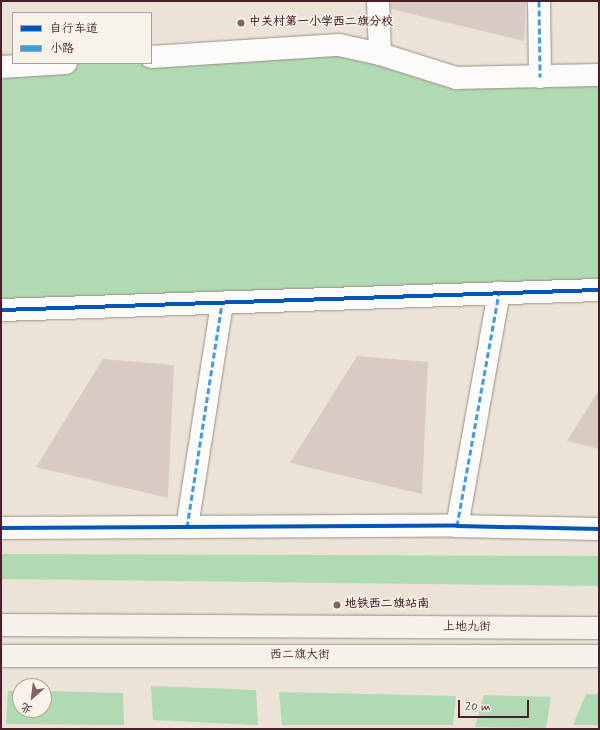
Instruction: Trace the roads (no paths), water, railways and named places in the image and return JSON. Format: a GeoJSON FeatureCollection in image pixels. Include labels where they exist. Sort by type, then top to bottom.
{"type":"FeatureCollection","features":[{"type":"Feature","properties":{"kind":"main road","name":"上地九街"},"geometry":{"type":"LineString","coordinates":[[1,624],[335,628],[599,628]]}},
{"type":"Feature","properties":{"kind":"main road","name":"西二旗大街"},"geometry":{"type":"LineString","coordinates":[[1,656],[599,656]]}},
{"type":"Feature","properties":{"kind":"street"},"geometry":{"type":"LineString","coordinates":[[378,1],[380,54]]}},
{"type":"Feature","properties":{"kind":"street"},"geometry":{"type":"LineString","coordinates":[[539,1],[540,77]]}},
{"type":"Feature","properties":{"kind":"street"},"geometry":{"type":"LineString","coordinates":[[152,57],[339,45],[380,54],[456,78],[599,76]]}},
{"type":"Feature","properties":{"kind":"street"},"geometry":{"type":"LineString","coordinates":[[1,67],[50,64]]}},
{"type":"Feature","properties":{"kind":"street"},"geometry":{"type":"LineString","coordinates":[[1,310],[599,290]]}},
{"type":"Feature","properties":{"kind":"street"},"geometry":{"type":"LineString","coordinates":[[457,526],[499,293]]}},
{"type":"Feature","properties":{"kind":"street"},"geometry":{"type":"LineString","coordinates":[[187,527],[222,303]]}},
{"type":"Feature","properties":{"kind":"street"},"geometry":{"type":"LineString","coordinates":[[1,528],[457,526],[599,529]]}},
{"type":"Feature","properties":{"kind":"place","name":"中关村第一小学西二旗分校"},"geometry":{"type":"Point","coordinates":[241,23]}},
{"type":"Feature","properties":{"kind":"place","name":"地铁西二旗站南"},"geometry":{"type":"Point","coordinates":[337,605]}}]}
